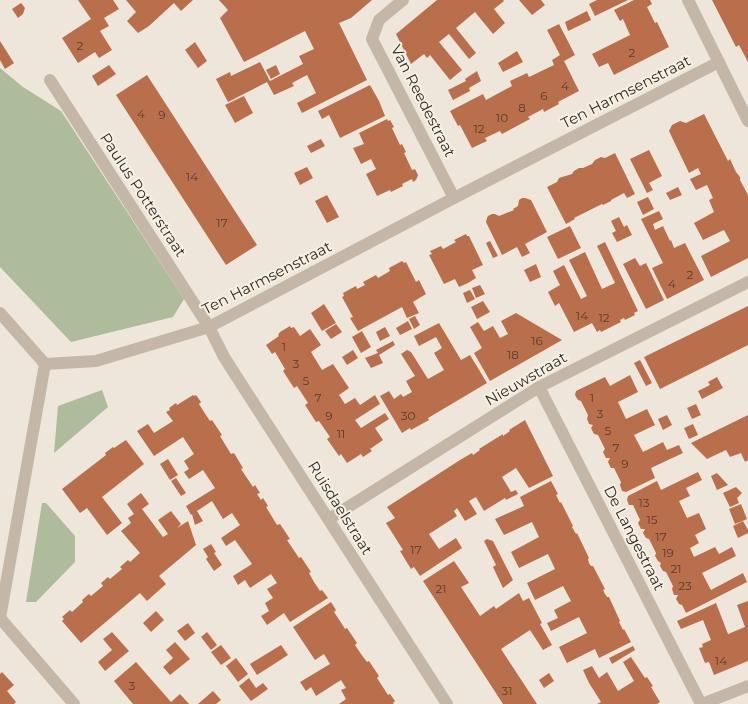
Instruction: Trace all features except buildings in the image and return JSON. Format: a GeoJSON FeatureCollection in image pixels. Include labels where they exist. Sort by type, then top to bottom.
{"type":"FeatureCollection","features":[{"type":"Feature","properties":{"kind":"street","name":"Van Reedestraat"},"geometry":{"type":"LineString","coordinates":[[403,0],[379,20],[372,39],[454,198]]}},
{"type":"Feature","properties":{"kind":"street"},"geometry":{"type":"LineString","coordinates":[[688,0],[748,121]]}},
{"type":"Feature","properties":{"kind":"street","name":"Ten Harmsenstraat"},"geometry":{"type":"LineString","coordinates":[[45,364],[96,360],[209,327],[454,198],[719,62]]}},
{"type":"Feature","properties":{"kind":"street","name":"Paulus Potterstraat"},"geometry":{"type":"LineString","coordinates":[[50,80],[209,327]]}},
{"type":"Feature","properties":{"kind":"street","name":"Nieuwstraat"},"geometry":{"type":"LineString","coordinates":[[329,519],[539,387],[748,282]]}},
{"type":"Feature","properties":{"kind":"street"},"geometry":{"type":"LineString","coordinates":[[0,313],[45,364],[0,618],[74,704]]}},
{"type":"Feature","properties":{"kind":"street","name":"Ruisdaelstraat"},"geometry":{"type":"LineString","coordinates":[[209,327],[224,357],[447,704]]}},
{"type":"Feature","properties":{"kind":"street","name":"De Langestraat"},"geometry":{"type":"LineString","coordinates":[[539,387],[701,704]]}},
{"type":"Feature","properties":{"kind":"street"},"geometry":{"type":"LineString","coordinates":[[701,704],[748,686]]}},
{"type":"Feature","properties":{"kind":"green space"},"geometry":{"type":"Polygon","coordinates":[[[0,68],[23,87],[61,111],[184,299],[173,317],[71,342],[0,267],[0,68]]]}},
{"type":"Feature","properties":{"kind":"green space"},"geometry":{"type":"Polygon","coordinates":[[[102,390],[108,407],[54,453],[58,406],[102,390]]]}},
{"type":"Feature","properties":{"kind":"green space"},"geometry":{"type":"Polygon","coordinates":[[[42,503],[46,503],[75,536],[75,562],[36,602],[26,602],[42,503]]]}}]}
